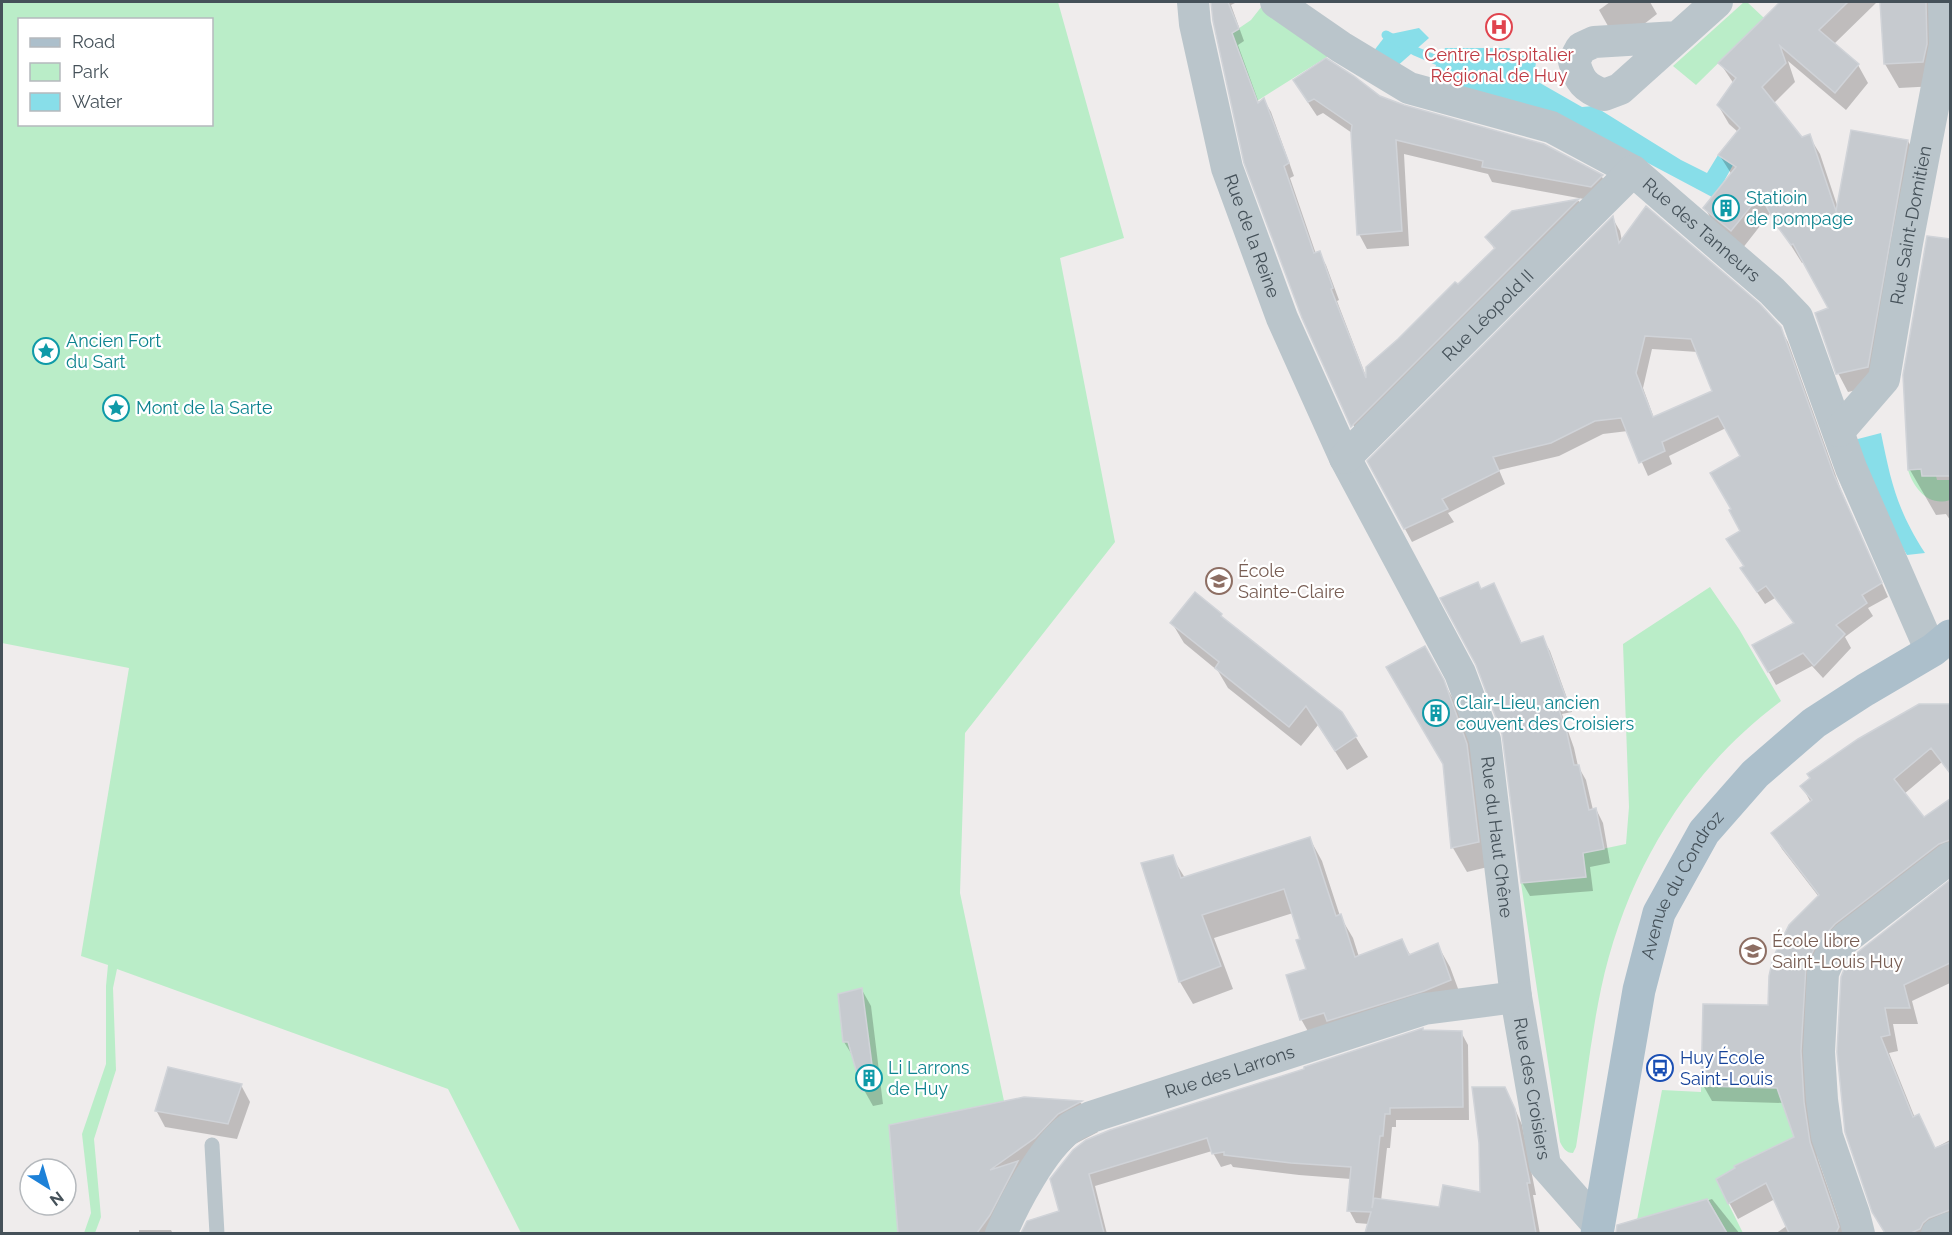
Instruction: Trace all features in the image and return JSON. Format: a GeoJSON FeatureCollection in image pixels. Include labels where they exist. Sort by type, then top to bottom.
{"type":"FeatureCollection","features":[{"type":"Feature","properties":{"kind":"main road","name":"Avenue du Condroz"},"geometry":{"type":"LineString","coordinates":[[1598,1229],[1639,990],[1653,935],[1659,913],[1704,832],[1755,774],[1814,723],[1864,690],[1944,646]]}},
{"type":"Feature","properties":{"kind":"street","name":"Rue de la Reine"},"geometry":{"type":"LineString","coordinates":[[1192,2],[1227,168],[1282,318],[1345,458]]}},
{"type":"Feature","properties":{"kind":"street","name":"Rue des Tanneurs"},"geometry":{"type":"LineString","coordinates":[[1276,2],[1341,47],[1409,88],[1551,127],[1633,171],[1742,264],[1797,317],[1851,468],[1927,642],[1944,646]]}},
{"type":"Feature","properties":{"kind":"street"},"geometry":{"type":"LineString","coordinates":[[1677,37],[1717,2]]}},
{"type":"Feature","properties":{"kind":"street","name":"Rue Saint-Domitien"},"geometry":{"type":"LineString","coordinates":[[1839,431],[1884,379],[1907,243],[1945,45],[1944,2]]}},
{"type":"Feature","properties":{"kind":"street","name":"Rue Léopold II"},"geometry":{"type":"LineString","coordinates":[[1345,458],[1633,171]]}},
{"type":"Feature","properties":{"kind":"street","name":"Rue du Haut Chêne"},"geometry":{"type":"LineString","coordinates":[[1345,458],[1460,673],[1485,740],[1516,997]]}},
{"type":"Feature","properties":{"kind":"street"},"geometry":{"type":"LineString","coordinates":[[1859,1233],[1827,1136],[1819,1052],[1823,974],[1832,952],[1846,938],[1950,858]]}},
{"type":"Feature","properties":{"kind":"street","name":"Rue des Croisiers"},"geometry":{"type":"LineString","coordinates":[[1516,997],[1545,1165],[1598,1229]]}},
{"type":"Feature","properties":{"kind":"street","name":"Rue des Larrons"},"geometry":{"type":"LineString","coordinates":[[1001,1233],[1012,1208],[1049,1151],[1069,1129],[1091,1117],[1424,1009],[1516,997]]}},
{"type":"Feature","properties":{"kind":"street"},"geometry":{"type":"LineString","coordinates":[[1937,1233],[1950,1228]]}},
{"type":"Feature","properties":{"kind":"lane"},"geometry":{"type":"LineString","coordinates":[[212,1145],[217,1233]]}},
{"type":"Feature","properties":{"kind":"green space"},"geometry":{"type":"Polygon","coordinates":[[[2,2],[1058,2],[1124,238],[1060,258],[1115,542],[965,733],[960,893],[1004,1101],[889,1125],[898,1233],[521,1233],[448,1089],[117,969],[113,988],[116,1070],[94,1139],[101,1217],[95,1233],[84,1233],[91,1213],[82,1134],[106,1064],[108,965],[81,956],[129,668],[2,643],[2,2]]]}},
{"type":"Feature","properties":{"kind":"green space"},"geometry":{"type":"Polygon","coordinates":[[[1744,2],[1747,2],[1764,18],[1696,85],[1673,66],[1744,2]]]}},
{"type":"Feature","properties":{"kind":"green space"},"geometry":{"type":"Polygon","coordinates":[[[1262,6],[1330,55],[1257,101],[1232,33],[1251,20],[1262,6]]]}},
{"type":"Feature","properties":{"kind":"green space"},"geometry":{"type":"Polygon","coordinates":[[[1921,469],[1922,476],[1936,476],[1937,480],[1950,480],[1950,500],[1935,501],[1918,490],[1908,470],[1921,469]]]}},
{"type":"Feature","properties":{"kind":"green space"},"geometry":{"type":"Polygon","coordinates":[[[1710,587],[1739,629],[1781,701],[1747,729],[1716,760],[1665,828],[1644,866],[1626,905],[1601,989],[1576,1147],[1571,1153],[1565,1150],[1560,1142],[1521,883],[1586,877],[1583,853],[1626,844],[1629,807],[1623,644],[1710,587]]]}},
{"type":"Feature","properties":{"kind":"green space"},"geometry":{"type":"Polygon","coordinates":[[[1701,1086],[1777,1088],[1794,1137],[1734,1166],[1735,1168],[1716,1179],[1743,1233],[1727,1233],[1708,1199],[1670,1210],[1683,1233],[1656,1233],[1637,1220],[1662,1090],[1701,1092],[1701,1086]]]}},
{"type":"Feature","properties":{"kind":"water"},"geometry":{"type":"Polygon","coordinates":[[[1419,28],[1429,38],[1395,68],[1373,52],[1386,35],[1419,28]]]}},
{"type":"Feature","properties":{"kind":"water"},"geometry":{"type":"Polygon","coordinates":[[[1445,48],[1509,48],[1536,63],[1533,79],[1582,107],[1594,106],[1681,160],[1707,173],[1718,155],[1733,165],[1712,197],[1631,154],[1428,81],[1445,48]]]}},
{"type":"Feature","properties":{"kind":"water"},"geometry":{"type":"Polygon","coordinates":[[[1881,433],[1901,509],[1925,553],[1907,555],[1895,535],[1854,440],[1881,433]]]}},
{"type":"Feature","properties":{"kind":"building"},"geometry":{"type":"Polygon","coordinates":[[[1211,2],[1228,2],[1239,29],[1232,33],[1258,103],[1264,98],[1289,163],[1284,166],[1314,253],[1320,251],[1333,288],[1331,289],[1366,378],[1366,367],[1398,339],[1455,282],[1458,284],[1495,248],[1485,237],[1512,211],[1579,199],[1351,427],[1302,318],[1244,163],[1213,21],[1211,2]]]}},
{"type":"Feature","properties":{"kind":"building"},"geometry":{"type":"Polygon","coordinates":[[[1780,2],[1848,2],[1819,30],[1859,64],[1835,93],[1780,46],[1786,63],[1762,87],[1802,137],[1810,134],[1836,211],[1851,130],[1908,140],[1868,367],[1836,374],[1815,313],[1828,308],[1793,244],[1791,245],[1777,226],[1760,195],[1731,231],[1703,208],[1736,167],[1718,155],[1740,128],[1717,105],[1736,78],[1718,63],[1780,2]]]}},
{"type":"Feature","properties":{"kind":"building"},"geometry":{"type":"Polygon","coordinates":[[[1880,2],[1926,2],[1927,44],[1923,62],[1884,64],[1880,2]]]}},
{"type":"Feature","properties":{"kind":"building"},"geometry":{"type":"Polygon","coordinates":[[[1326,58],[1380,96],[1404,105],[1544,144],[1603,175],[1591,187],[1482,167],[1483,161],[1396,140],[1402,231],[1357,235],[1352,125],[1314,99],[1308,102],[1293,80],[1326,58]]]}},
{"type":"Feature","properties":{"kind":"building"},"geometry":{"type":"Polygon","coordinates":[[[1646,206],[1760,304],[1781,327],[1834,475],[1882,583],[1862,595],[1867,603],[1836,625],[1845,634],[1814,666],[1803,653],[1768,672],[1752,645],[1794,623],[1766,586],[1757,592],[1740,568],[1744,566],[1726,539],[1740,531],[1729,510],[1731,509],[1710,473],[1740,456],[1718,416],[1662,442],[1665,451],[1639,463],[1621,418],[1595,421],[1551,443],[1493,457],[1499,471],[1442,499],[1448,509],[1404,529],[1367,461],[1613,216],[1619,243],[1646,206]],[[1645,336],[1636,373],[1653,417],[1712,391],[1691,339],[1645,336]]]}},
{"type":"Feature","properties":{"kind":"building"},"geometry":{"type":"Polygon","coordinates":[[[1927,236],[1950,239],[1950,476],[1922,476],[1921,469],[1908,470],[1903,375],[1927,236]]]}},
{"type":"Feature","properties":{"kind":"building"},"geometry":{"type":"Polygon","coordinates":[[[1478,582],[1481,589],[1494,583],[1521,643],[1543,636],[1566,698],[1556,701],[1567,733],[1574,765],[1579,765],[1589,810],[1596,808],[1604,849],[1583,853],[1586,877],[1521,883],[1502,734],[1476,665],[1440,598],[1478,582]]]}},
{"type":"Feature","properties":{"kind":"building"},"geometry":{"type":"Polygon","coordinates":[[[1195,592],[1222,614],[1221,616],[1342,712],[1357,736],[1335,751],[1306,706],[1289,727],[1215,668],[1219,662],[1170,623],[1195,592]]]}},
{"type":"Feature","properties":{"kind":"building","name":"Clair-Lieu, ancien couvent des Croisiers"},"geometry":{"type":"Polygon","coordinates":[[[1425,646],[1444,680],[1467,744],[1479,842],[1451,848],[1443,764],[1386,667],[1425,646]]]}},
{"type":"Feature","properties":{"kind":"building"},"geometry":{"type":"Polygon","coordinates":[[[1919,704],[1950,704],[1950,773],[1931,748],[1894,779],[1924,817],[1950,799],[1950,840],[1939,844],[1835,924],[1816,945],[1806,966],[1801,1051],[1804,1102],[1810,1142],[1839,1227],[1836,1233],[1789,1233],[1766,1183],[1728,1204],[1716,1179],[1735,1168],[1734,1166],[1794,1137],[1777,1088],[1701,1086],[1703,1004],[1768,1005],[1769,976],[1773,958],[1789,925],[1819,895],[1771,833],[1812,800],[1800,786],[1810,778],[1807,774],[1858,739],[1919,704]]]}},
{"type":"Feature","properties":{"kind":"building"},"geometry":{"type":"Polygon","coordinates":[[[1310,837],[1336,916],[1341,914],[1355,957],[1402,939],[1409,955],[1438,943],[1451,980],[1424,991],[1327,1021],[1324,1013],[1300,1020],[1286,975],[1306,969],[1296,940],[1300,939],[1284,889],[1202,915],[1221,966],[1179,982],[1141,863],[1173,855],[1181,878],[1310,837]]]}},
{"type":"Feature","properties":{"kind":"building"},"geometry":{"type":"Polygon","coordinates":[[[1950,880],[1950,963],[1904,985],[1910,1008],[1885,1008],[1890,1035],[1881,1037],[1913,1117],[1919,1114],[1935,1148],[1950,1142],[1950,1210],[1929,1218],[1920,1229],[1911,1233],[1885,1233],[1872,1212],[1845,1132],[1837,1052],[1841,977],[1847,962],[1858,952],[1950,880]]]}},
{"type":"Feature","properties":{"kind":"building","name":"Li Larrons de Huy"},"geometry":{"type":"Polygon","coordinates":[[[862,988],[875,1088],[862,1091],[848,1042],[843,1042],[838,994],[862,988]]]}},
{"type":"Feature","properties":{"kind":"building"},"geometry":{"type":"Polygon","coordinates":[[[1423,1028],[1423,1030],[1462,1031],[1463,1107],[1390,1108],[1390,1114],[1385,1114],[1383,1136],[1380,1136],[1372,1208],[1374,1198],[1439,1207],[1443,1185],[1480,1192],[1479,1143],[1472,1087],[1505,1087],[1515,1109],[1530,1183],[1527,1183],[1536,1233],[1365,1233],[1371,1212],[1347,1211],[1351,1167],[1291,1163],[1224,1155],[1224,1152],[1212,1154],[1207,1138],[1089,1174],[1104,1233],[1021,1233],[1027,1221],[1059,1211],[1050,1179],[1073,1150],[1086,1140],[1110,1130],[1304,1069],[1304,1067],[1423,1028]]]}},
{"type":"Feature","properties":{"kind":"building"},"geometry":{"type":"Polygon","coordinates":[[[168,1067],[242,1084],[228,1124],[155,1111],[168,1067]]]}},
{"type":"Feature","properties":{"kind":"building"},"geometry":{"type":"Polygon","coordinates":[[[1024,1097],[1082,1101],[1058,1114],[1035,1138],[990,1170],[1018,1161],[990,1215],[977,1233],[898,1233],[889,1125],[1024,1097]]]}},
{"type":"Feature","properties":{"kind":"building"},"geometry":{"type":"Polygon","coordinates":[[[1707,1199],[1727,1233],[1616,1233],[1617,1225],[1707,1199]]]}},
{"type":"Feature","properties":{"kind":"waterway"},"geometry":{"type":"LineString","coordinates":[[1386,35],[1448,65]]}},
{"type":"Feature","properties":{"kind":"place","name":"Centre Hospitalier Régional de Huy"},"geometry":{"type":"Point","coordinates":[1499,27]}},
{"type":"Feature","properties":{"kind":"place","name":"Statioin de pompage"},"geometry":{"type":"Point","coordinates":[1726,208]}},
{"type":"Feature","properties":{"kind":"place","name":"Ancien Fort du Sart"},"geometry":{"type":"Point","coordinates":[46,351]}},
{"type":"Feature","properties":{"kind":"place","name":"Mont de la Sarte"},"geometry":{"type":"Point","coordinates":[116,408]}},
{"type":"Feature","properties":{"kind":"place","name":"École Sainte-Claire"},"geometry":{"type":"Point","coordinates":[1219,581]}},
{"type":"Feature","properties":{"kind":"place","name":"Clair-Lieu, ancien couvent des Croisiers"},"geometry":{"type":"Point","coordinates":[1436,713]}},
{"type":"Feature","properties":{"kind":"place","name":"École libre Saint-Louis Huy"},"geometry":{"type":"Point","coordinates":[1753,951]}},
{"type":"Feature","properties":{"kind":"place","name":"Huy École Saint-Louis"},"geometry":{"type":"Point","coordinates":[1660,1068]}},
{"type":"Feature","properties":{"kind":"place","name":"Li Larrons de Huy"},"geometry":{"type":"Point","coordinates":[869,1078]}}]}
